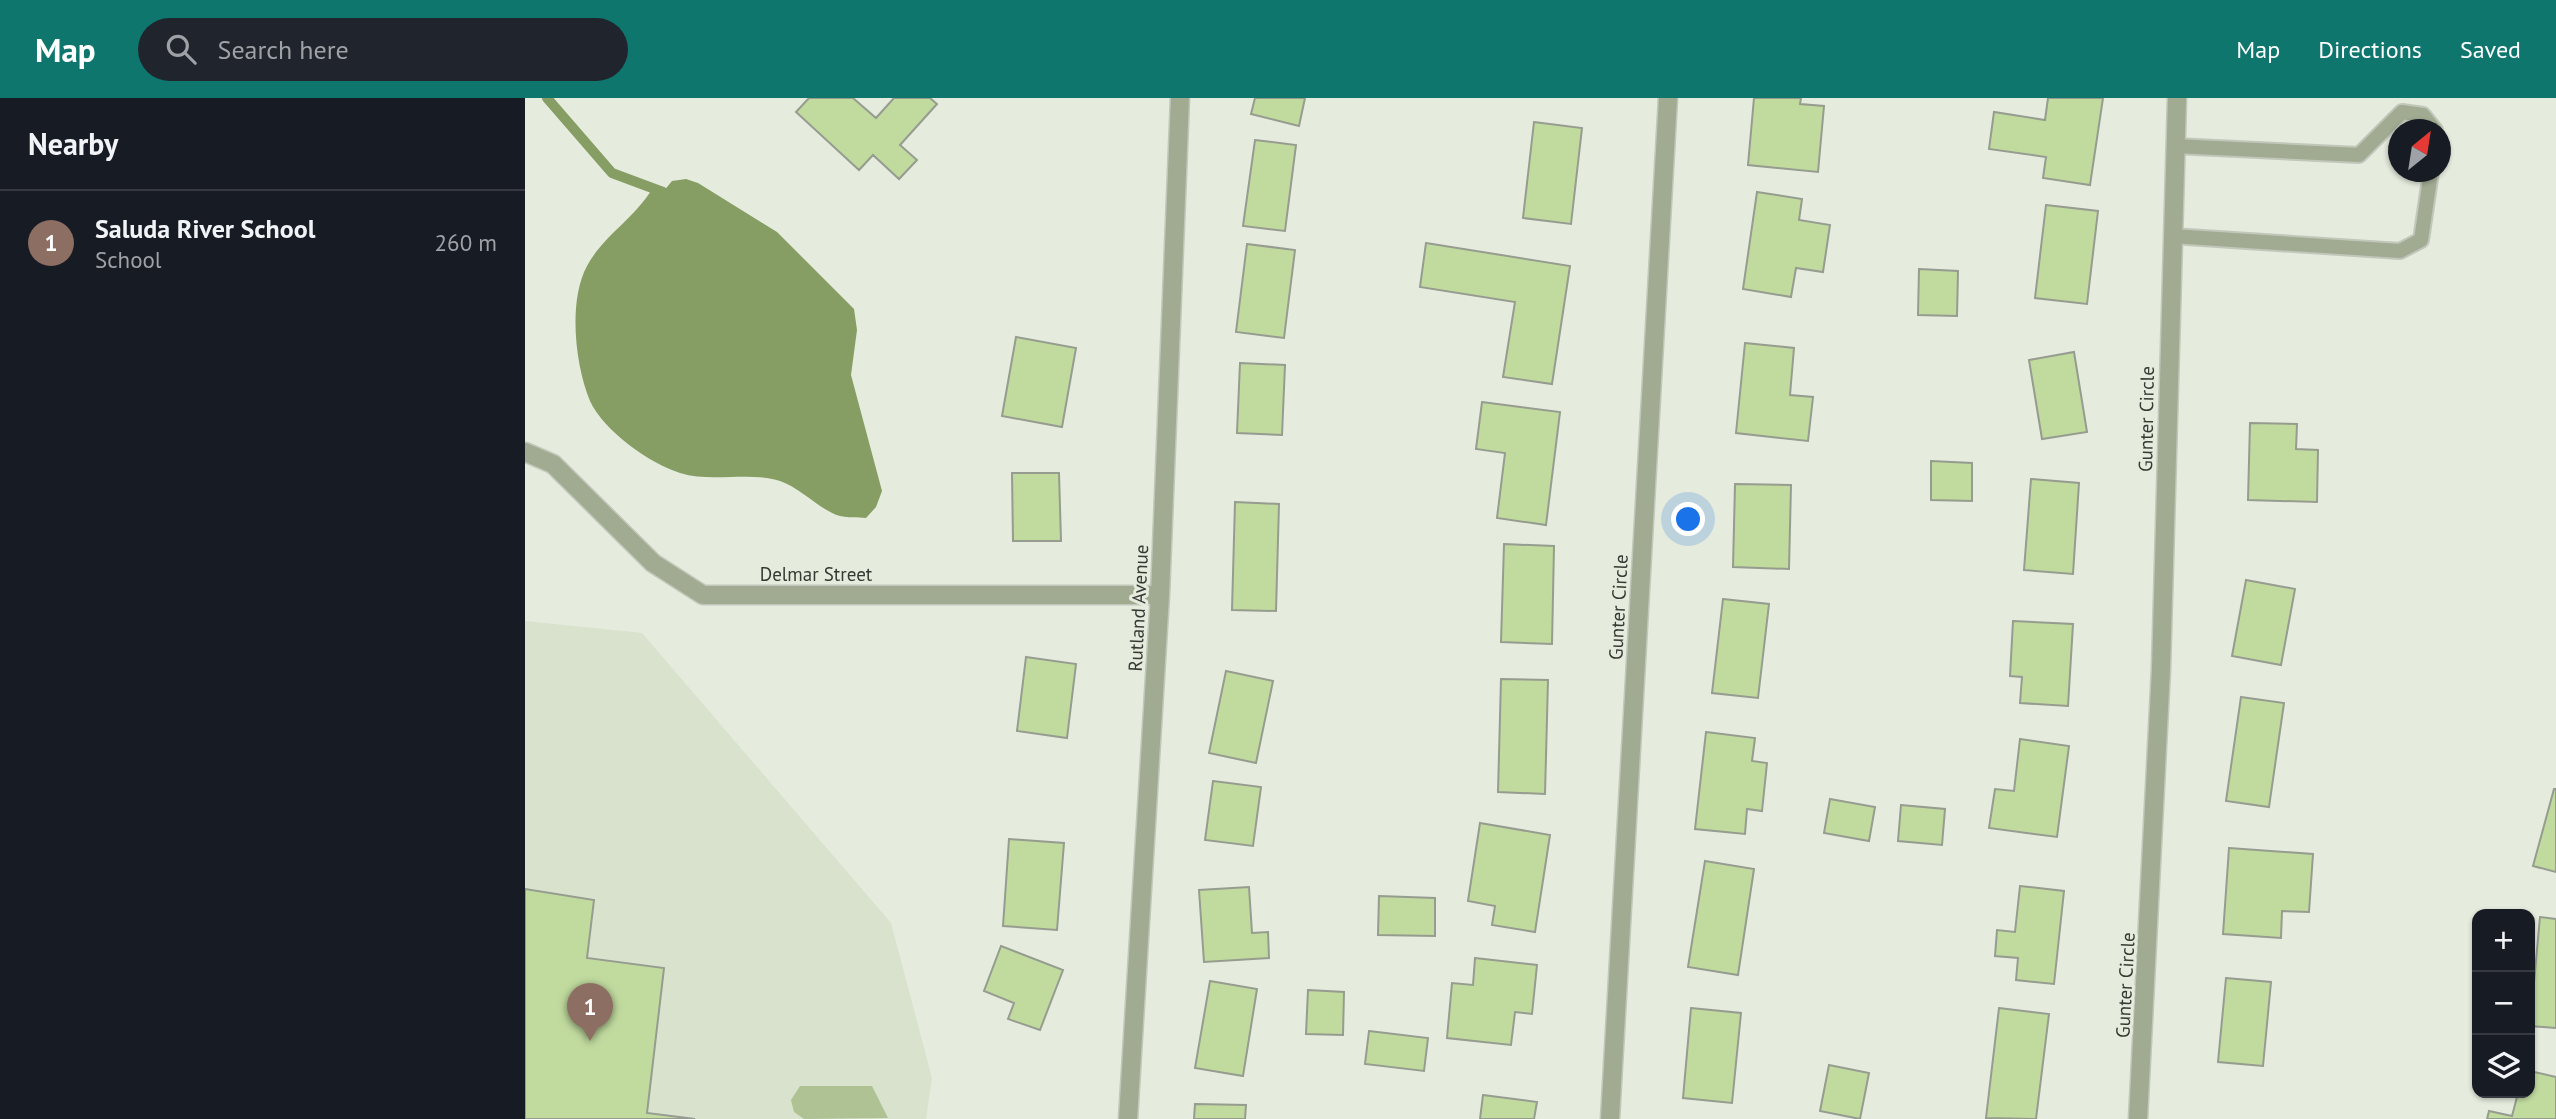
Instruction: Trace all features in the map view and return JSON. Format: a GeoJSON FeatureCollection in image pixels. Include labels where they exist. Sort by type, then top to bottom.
{"type":"FeatureCollection","features":[{"type":"Feature","properties":{"kind":"street","name":"Rutland Avenue"},"geometry":{"type":"LineString","coordinates":[[1128,1119],[1160,595],[1180,98]]}},
{"type":"Feature","properties":{"kind":"street","name":"Gunter Circle"},"geometry":{"type":"LineString","coordinates":[[1610,1119],[1668,98]]}},
{"type":"Feature","properties":{"kind":"street","name":"Gunter Circle"},"geometry":{"type":"LineString","coordinates":[[2138,1119],[2160,682],[2177,98]]}},
{"type":"Feature","properties":{"kind":"street","name":"Delmar Street"},"geometry":{"type":"LineString","coordinates":[[525,452],[553,464],[653,563],[703,595],[1160,595]]}},
{"type":"Feature","properties":{"kind":"lane"},"geometry":{"type":"LineString","coordinates":[[2395,119],[2402,112],[2423,115],[2426,119]]}},
{"type":"Feature","properties":{"kind":"lane"},"geometry":{"type":"LineString","coordinates":[[2175,146],[2359,155],[2388,126]]}},
{"type":"Feature","properties":{"kind":"lane"},"geometry":{"type":"LineString","coordinates":[[2172,236],[2400,251],[2421,240],[2430,182]]}},
{"type":"Feature","properties":{"kind":"shaded area"},"geometry":{"type":"Polygon","coordinates":[[[686,179],[698,183],[777,232],[854,309],[857,330],[851,375],[882,491],[876,507],[866,518],[843,517],[833,513],[780,481],[756,477],[692,476],[668,468],[642,454],[616,434],[590,401],[577,352],[576,333],[577,297],[587,266],[652,189],[663,192],[672,181],[686,179]]]}},
{"type":"Feature","properties":{"kind":"shaded area"},"geometry":{"type":"Polygon","coordinates":[[[525,621],[642,633],[891,923],[932,1078],[926,1119],[525,1119],[525,621]]]}},
{"type":"Feature","properties":{"kind":"shaded area"},"geometry":{"type":"Polygon","coordinates":[[[800,1086],[872,1086],[888,1118],[804,1119],[794,1112],[791,1100],[800,1086]]]}},
{"type":"Feature","properties":{"kind":"building"},"geometry":{"type":"Polygon","coordinates":[[[809,98],[853,98],[876,118],[894,98],[930,98],[937,104],[900,145],[917,160],[899,179],[873,155],[859,170],[796,112],[809,98]]]}},
{"type":"Feature","properties":{"kind":"building"},"geometry":{"type":"Polygon","coordinates":[[[1255,98],[1305,98],[1299,126],[1251,114],[1255,98]]]}},
{"type":"Feature","properties":{"kind":"building"},"geometry":{"type":"Polygon","coordinates":[[[1754,98],[1801,98],[1800,104],[1824,106],[1818,172],[1748,165],[1754,98]]]}},
{"type":"Feature","properties":{"kind":"building"},"geometry":{"type":"Polygon","coordinates":[[[2048,98],[2103,98],[2090,185],[2043,178],[2046,157],[1989,149],[1994,112],[2045,120],[2048,98]]]}},
{"type":"Feature","properties":{"kind":"building"},"geometry":{"type":"Polygon","coordinates":[[[1534,122],[1582,128],[1571,224],[1523,218],[1534,122]]]}},
{"type":"Feature","properties":{"kind":"building"},"geometry":{"type":"Polygon","coordinates":[[[1255,140],[1296,145],[1285,231],[1243,226],[1255,140]]]}},
{"type":"Feature","properties":{"kind":"building"},"geometry":{"type":"Polygon","coordinates":[[[1757,192],[1802,199],[1799,220],[1830,225],[1823,272],[1796,268],[1791,297],[1743,289],[1757,192]]]}},
{"type":"Feature","properties":{"kind":"building"},"geometry":{"type":"Polygon","coordinates":[[[2046,205],[2098,211],[2087,304],[2035,298],[2046,205]]]}},
{"type":"Feature","properties":{"kind":"building"},"geometry":{"type":"Polygon","coordinates":[[[1426,243],[1570,266],[1552,384],[1503,377],[1515,302],[1420,287],[1426,243]]]}},
{"type":"Feature","properties":{"kind":"building"},"geometry":{"type":"Polygon","coordinates":[[[1247,244],[1295,250],[1284,338],[1236,332],[1247,244]]]}},
{"type":"Feature","properties":{"kind":"building"},"geometry":{"type":"Polygon","coordinates":[[[1919,269],[1958,271],[1957,316],[1918,315],[1919,269]]]}},
{"type":"Feature","properties":{"kind":"building"},"geometry":{"type":"Polygon","coordinates":[[[1016,337],[1076,348],[1062,427],[1002,416],[1016,337]]]}},
{"type":"Feature","properties":{"kind":"building"},"geometry":{"type":"Polygon","coordinates":[[[1745,343],[1794,348],[1790,395],[1813,397],[1808,441],[1736,433],[1745,343]]]}},
{"type":"Feature","properties":{"kind":"building"},"geometry":{"type":"Polygon","coordinates":[[[2074,352],[2087,432],[2042,439],[2029,360],[2074,352]]]}},
{"type":"Feature","properties":{"kind":"building"},"geometry":{"type":"Polygon","coordinates":[[[1240,363],[1285,365],[1282,435],[1237,433],[1240,363]]]}},
{"type":"Feature","properties":{"kind":"building"},"geometry":{"type":"Polygon","coordinates":[[[1482,402],[1560,412],[1546,525],[1497,518],[1505,453],[1476,449],[1482,402]]]}},
{"type":"Feature","properties":{"kind":"building"},"geometry":{"type":"Polygon","coordinates":[[[2250,423],[2297,424],[2296,449],[2318,450],[2317,502],[2248,500],[2250,423]]]}},
{"type":"Feature","properties":{"kind":"building"},"geometry":{"type":"Polygon","coordinates":[[[1931,461],[1972,463],[1972,501],[1931,500],[1931,461]]]}},
{"type":"Feature","properties":{"kind":"building"},"geometry":{"type":"Polygon","coordinates":[[[1012,473],[1059,473],[1061,541],[1013,541],[1012,473]]]}},
{"type":"Feature","properties":{"kind":"building"},"geometry":{"type":"Polygon","coordinates":[[[2031,479],[2079,483],[2073,574],[2024,570],[2031,479]]]}},
{"type":"Feature","properties":{"kind":"building"},"geometry":{"type":"Polygon","coordinates":[[[1735,484],[1791,485],[1789,569],[1733,567],[1735,484]]]}},
{"type":"Feature","properties":{"kind":"building"},"geometry":{"type":"Polygon","coordinates":[[[1235,502],[1279,504],[1276,611],[1232,610],[1235,502]]]}},
{"type":"Feature","properties":{"kind":"building"},"geometry":{"type":"Polygon","coordinates":[[[1504,544],[1554,546],[1552,644],[1501,642],[1504,544]]]}},
{"type":"Feature","properties":{"kind":"building"},"geometry":{"type":"Polygon","coordinates":[[[2246,580],[2295,589],[2281,665],[2232,656],[2246,580]]]}},
{"type":"Feature","properties":{"kind":"building"},"geometry":{"type":"Polygon","coordinates":[[[1723,599],[1769,604],[1758,698],[1712,693],[1723,599]]]}},
{"type":"Feature","properties":{"kind":"building"},"geometry":{"type":"Polygon","coordinates":[[[2013,621],[2073,624],[2068,706],[2020,703],[2022,677],[2010,676],[2013,621]]]}},
{"type":"Feature","properties":{"kind":"building"},"geometry":{"type":"Polygon","coordinates":[[[1026,657],[1076,664],[1067,738],[1017,731],[1026,657]]]}},
{"type":"Feature","properties":{"kind":"building"},"geometry":{"type":"Polygon","coordinates":[[[1226,671],[1273,681],[1256,763],[1209,753],[1226,671]]]}},
{"type":"Feature","properties":{"kind":"building"},"geometry":{"type":"Polygon","coordinates":[[[1501,679],[1548,680],[1545,794],[1498,792],[1501,679]]]}},
{"type":"Feature","properties":{"kind":"building"},"geometry":{"type":"Polygon","coordinates":[[[2241,697],[2284,703],[2269,807],[2226,801],[2241,697]]]}},
{"type":"Feature","properties":{"kind":"building"},"geometry":{"type":"Polygon","coordinates":[[[1706,732],[1755,738],[1752,761],[1767,763],[1762,811],[1747,809],[1745,834],[1695,829],[1706,732]]]}},
{"type":"Feature","properties":{"kind":"building"},"geometry":{"type":"Polygon","coordinates":[[[2020,739],[2069,746],[2057,837],[1989,828],[1995,789],[2014,791],[2020,739]]]}},
{"type":"Feature","properties":{"kind":"building"},"geometry":{"type":"Polygon","coordinates":[[[1213,781],[1261,787],[1253,846],[1205,840],[1213,781]]]}},
{"type":"Feature","properties":{"kind":"building"},"geometry":{"type":"Polygon","coordinates":[[[2556,789],[2556,872],[2533,866],[2556,789]]]}},
{"type":"Feature","properties":{"kind":"building"},"geometry":{"type":"Polygon","coordinates":[[[1830,799],[1875,807],[1869,841],[1824,833],[1830,799]]]}},
{"type":"Feature","properties":{"kind":"building"},"geometry":{"type":"Polygon","coordinates":[[[1901,805],[1945,809],[1942,845],[1898,841],[1901,805]]]}},
{"type":"Feature","properties":{"kind":"building"},"geometry":{"type":"Polygon","coordinates":[[[1480,823],[1550,835],[1535,932],[1492,925],[1495,906],[1468,901],[1480,823]]]}},
{"type":"Feature","properties":{"kind":"building"},"geometry":{"type":"Polygon","coordinates":[[[1009,839],[1064,843],[1057,930],[1003,926],[1009,839]]]}},
{"type":"Feature","properties":{"kind":"building"},"geometry":{"type":"Polygon","coordinates":[[[2229,848],[2313,854],[2309,912],[2282,911],[2281,938],[2223,934],[2229,848]]]}},
{"type":"Feature","properties":{"kind":"building"},"geometry":{"type":"Polygon","coordinates":[[[1705,861],[1754,869],[1738,975],[1688,967],[1705,861]]]}},
{"type":"Feature","properties":{"kind":"building"},"geometry":{"type":"Polygon","coordinates":[[[2020,886],[2064,891],[2054,984],[2016,980],[2018,958],[1995,956],[1997,930],[2015,932],[2020,886]]]}},
{"type":"Feature","properties":{"kind":"building"},"geometry":{"type":"Polygon","coordinates":[[[1249,887],[1252,933],[1268,932],[1269,958],[1204,962],[1199,890],[1249,887]]]}},
{"type":"Feature","properties":{"kind":"building"},"geometry":{"type":"Polygon","coordinates":[[[525,889],[594,900],[587,958],[664,968],[647,1113],[695,1119],[525,1119],[525,889]]]}},
{"type":"Feature","properties":{"kind":"building"},"geometry":{"type":"Polygon","coordinates":[[[1379,896],[1435,898],[1435,936],[1378,935],[1379,896]]]}},
{"type":"Feature","properties":{"kind":"building"},"geometry":{"type":"Polygon","coordinates":[[[2540,917],[2556,919],[2556,1028],[2535,1026],[2535,972],[2540,917]]]}},
{"type":"Feature","properties":{"kind":"building"},"geometry":{"type":"Polygon","coordinates":[[[1001,946],[1063,970],[1040,1030],[1008,1019],[1014,1003],[984,991],[1001,946]]]}},
{"type":"Feature","properties":{"kind":"building"},"geometry":{"type":"Polygon","coordinates":[[[1475,958],[1537,965],[1532,1014],[1515,1012],[1511,1045],[1447,1038],[1452,983],[1473,985],[1475,958]]]}},
{"type":"Feature","properties":{"kind":"building"},"geometry":{"type":"Polygon","coordinates":[[[2226,978],[2271,982],[2263,1066],[2218,1062],[2226,978]]]}},
{"type":"Feature","properties":{"kind":"building"},"geometry":{"type":"Polygon","coordinates":[[[1210,981],[1257,989],[1243,1076],[1195,1068],[1210,981]]]}},
{"type":"Feature","properties":{"kind":"building"},"geometry":{"type":"Polygon","coordinates":[[[1308,990],[1344,992],[1343,1035],[1306,1034],[1308,990]]]}},
{"type":"Feature","properties":{"kind":"building"},"geometry":{"type":"Polygon","coordinates":[[[1691,1008],[1741,1013],[1732,1103],[1683,1098],[1691,1008]]]}},
{"type":"Feature","properties":{"kind":"building"},"geometry":{"type":"Polygon","coordinates":[[[1999,1008],[2049,1014],[2036,1119],[1986,1118],[1999,1008]]]}},
{"type":"Feature","properties":{"kind":"building"},"geometry":{"type":"Polygon","coordinates":[[[1369,1031],[1428,1038],[1424,1071],[1365,1064],[1369,1031]]]}},
{"type":"Feature","properties":{"kind":"building"},"geometry":{"type":"Polygon","coordinates":[[[1829,1065],[1869,1073],[1860,1119],[1820,1111],[1829,1065]]]}},
{"type":"Feature","properties":{"kind":"building"},"geometry":{"type":"Polygon","coordinates":[[[2535,1072],[2556,1077],[2556,1119],[2487,1119],[2489,1111],[2512,1116],[2517,1098],[2535,1098],[2535,1072]]]}},
{"type":"Feature","properties":{"kind":"building"},"geometry":{"type":"Polygon","coordinates":[[[1483,1095],[1537,1102],[1534,1119],[1480,1119],[1483,1095]]]}},
{"type":"Feature","properties":{"kind":"building"},"geometry":{"type":"Polygon","coordinates":[[[1195,1104],[1246,1105],[1245,1119],[1194,1119],[1195,1104]]]}},
{"type":"Feature","properties":{"kind":"waterway"},"geometry":{"type":"LineString","coordinates":[[547,98],[612,173],[663,192]]}},
{"type":"Feature","properties":{"kind":"place","name":"Saluda River School"},"geometry":{"type":"Point","coordinates":[590,1041]}}]}
